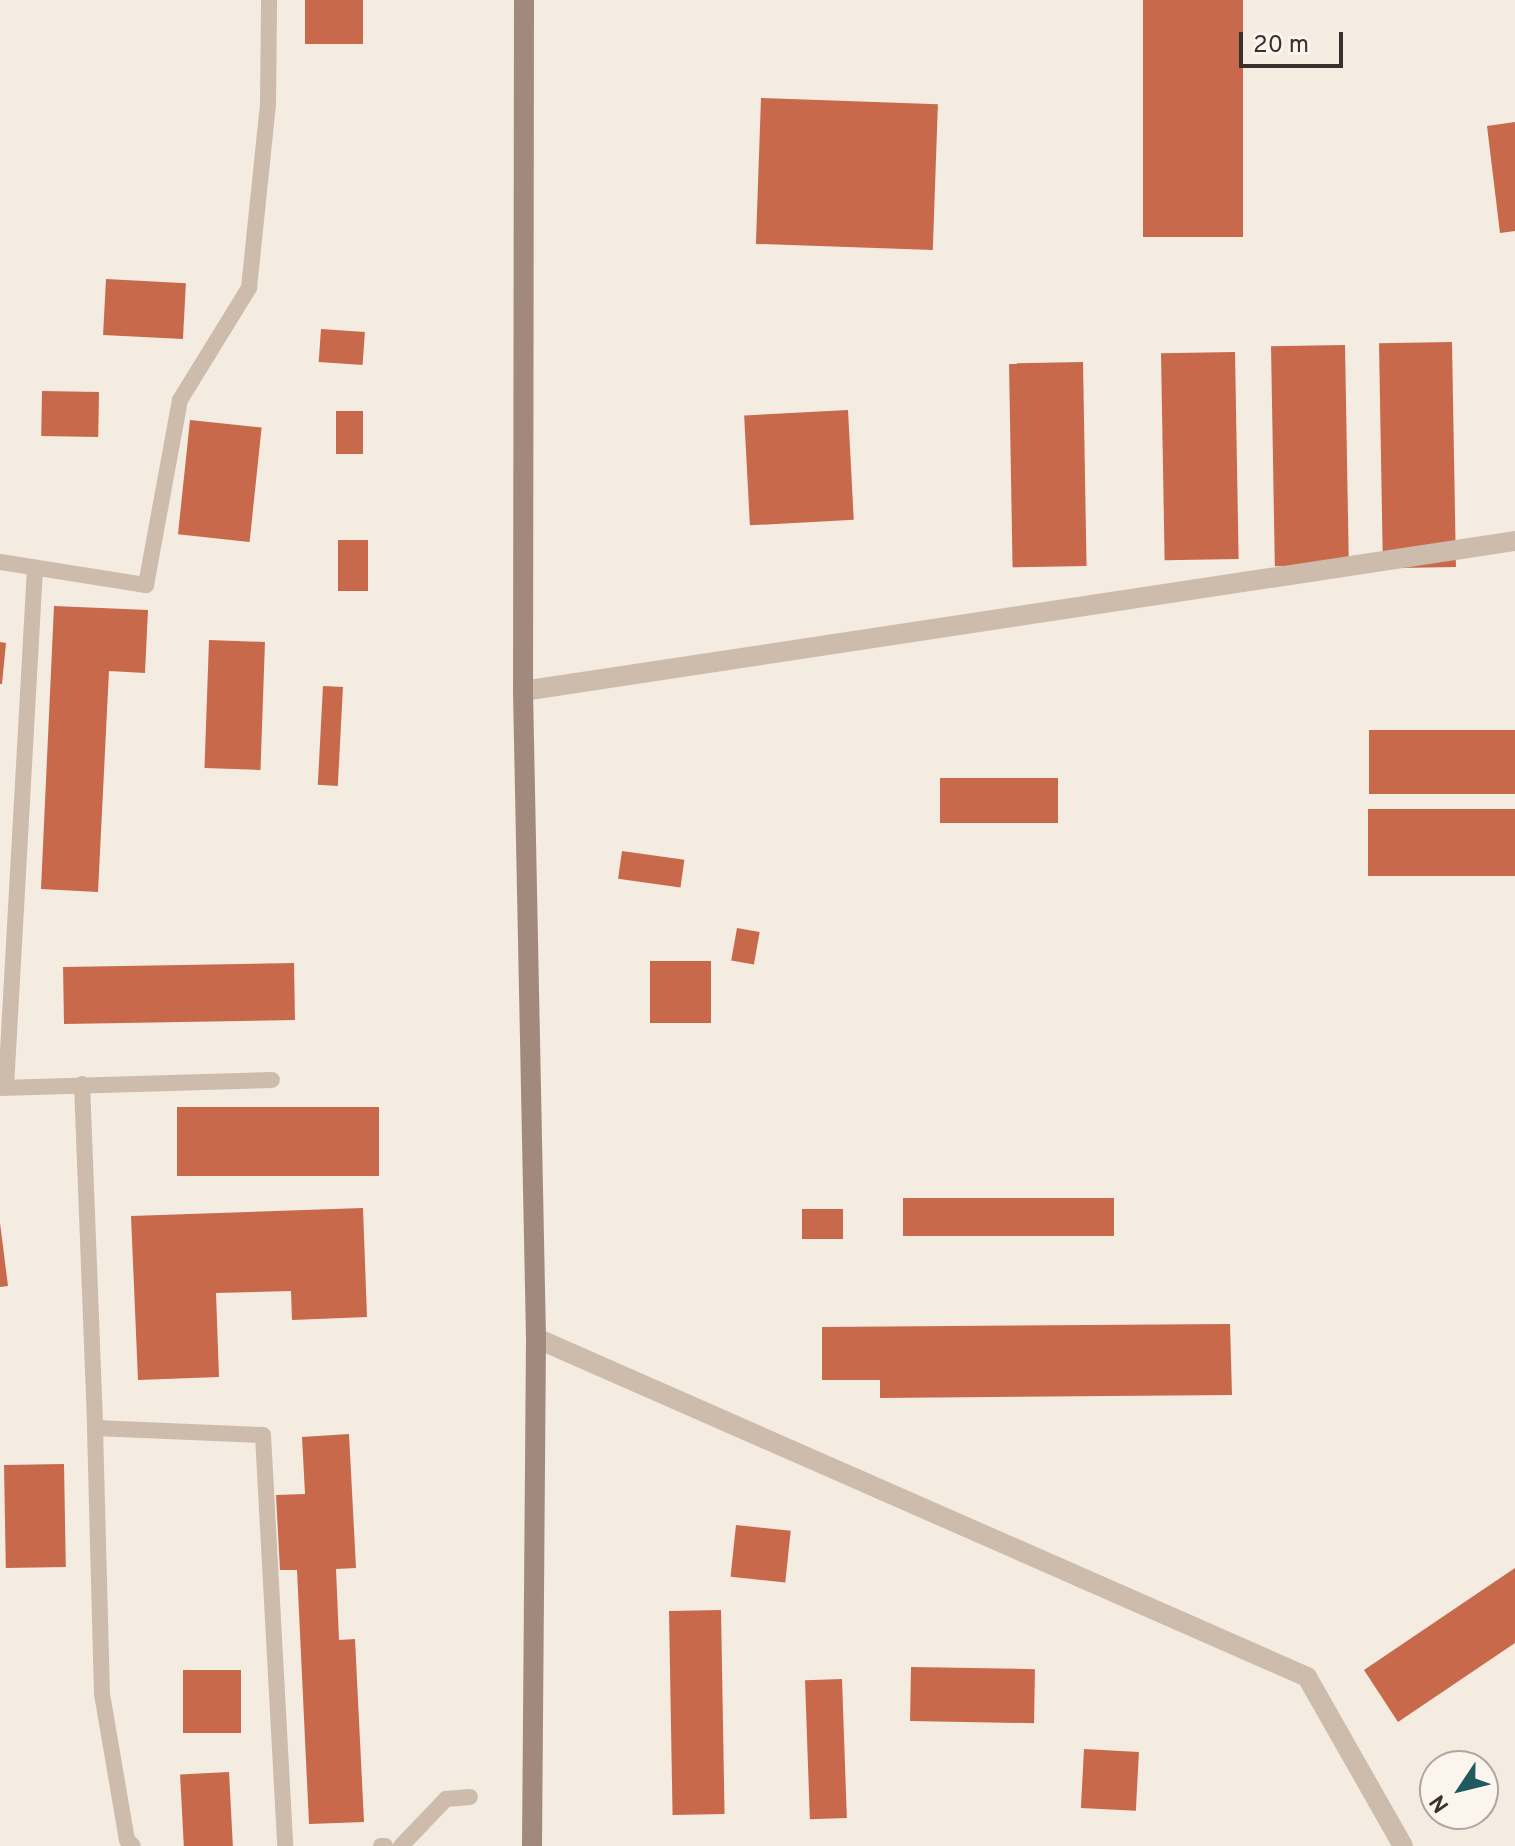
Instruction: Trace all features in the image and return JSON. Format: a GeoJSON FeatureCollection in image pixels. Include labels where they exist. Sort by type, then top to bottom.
{"type":"FeatureCollection","features":[{"type":"Feature","properties":{"kind":"street"},"geometry":{"type":"LineString","coordinates":[[524,0],[523,691],[536,1338],[532,1846]]}},
{"type":"Feature","properties":{"kind":"street"},"geometry":{"type":"LineString","coordinates":[[523,691],[1515,541]]}},
{"type":"Feature","properties":{"kind":"street"},"geometry":{"type":"LineString","coordinates":[[536,1338],[1307,1677],[1403,1846]]}},
{"type":"Feature","properties":{"kind":"lane"},"geometry":{"type":"LineString","coordinates":[[0,562],[146,585],[180,400],[249,288],[268,104],[269,0]]}},
{"type":"Feature","properties":{"kind":"lane"},"geometry":{"type":"LineString","coordinates":[[35,568],[3,1088],[272,1080]]}},
{"type":"Feature","properties":{"kind":"lane"},"geometry":{"type":"LineString","coordinates":[[82,1084],[102,1694],[127,1840],[133,1846]]}},
{"type":"Feature","properties":{"kind":"lane"},"geometry":{"type":"LineString","coordinates":[[95,1428],[263,1435],[285,1846]]}},
{"type":"Feature","properties":{"kind":"lane"},"geometry":{"type":"LineString","coordinates":[[401,1846],[446,1799],[470,1797]]}},
{"type":"Feature","properties":{"kind":"building"},"geometry":{"type":"Polygon","coordinates":[[[305,0],[363,0],[363,44],[305,44],[305,0]]]}},
{"type":"Feature","properties":{"kind":"building"},"geometry":{"type":"Polygon","coordinates":[[[1143,0],[1243,0],[1243,237],[1143,237],[1143,0]]]}},
{"type":"Feature","properties":{"kind":"building"},"geometry":{"type":"Polygon","coordinates":[[[761,98],[938,104],[933,250],[756,244],[761,98]]]}},
{"type":"Feature","properties":{"kind":"building"},"geometry":{"type":"Polygon","coordinates":[[[1515,122],[1515,231],[1500,233],[1487,126],[1515,122]]]}},
{"type":"Feature","properties":{"kind":"building"},"geometry":{"type":"Polygon","coordinates":[[[106,279],[186,283],[183,339],[103,335],[106,279]]]}},
{"type":"Feature","properties":{"kind":"building"},"geometry":{"type":"Polygon","coordinates":[[[321,329],[365,332],[363,365],[319,362],[321,329]]]}},
{"type":"Feature","properties":{"kind":"building"},"geometry":{"type":"Polygon","coordinates":[[[1452,342],[1456,567],[1383,568],[1379,343],[1452,342]]]}},
{"type":"Feature","properties":{"kind":"building"},"geometry":{"type":"Polygon","coordinates":[[[1345,345],[1349,565],[1275,566],[1271,346],[1345,345]]]}},
{"type":"Feature","properties":{"kind":"building"},"geometry":{"type":"Polygon","coordinates":[[[1235,352],[1239,559],[1165,560],[1161,353],[1235,352]]]}},
{"type":"Feature","properties":{"kind":"building"},"geometry":{"type":"Polygon","coordinates":[[[1083,362],[1087,566],[1013,567],[1009,363],[1083,362]]]}},
{"type":"Feature","properties":{"kind":"building"},"geometry":{"type":"Polygon","coordinates":[[[42,391],[99,392],[98,437],[41,436],[42,391]]]}},
{"type":"Feature","properties":{"kind":"building"},"geometry":{"type":"Polygon","coordinates":[[[848,410],[854,520],[750,525],[744,415],[848,410]]]}},
{"type":"Feature","properties":{"kind":"building"},"geometry":{"type":"Polygon","coordinates":[[[336,411],[363,411],[363,454],[336,454],[336,411]]]}},
{"type":"Feature","properties":{"kind":"building"},"geometry":{"type":"Polygon","coordinates":[[[190,420],[262,428],[250,542],[178,534],[190,420]]]}},
{"type":"Feature","properties":{"kind":"building"},"geometry":{"type":"Polygon","coordinates":[[[338,540],[368,540],[368,591],[338,591],[338,540]]]}},
{"type":"Feature","properties":{"kind":"building"},"geometry":{"type":"Polygon","coordinates":[[[54,606],[148,610],[145,673],[109,671],[98,892],[41,889],[54,606]]]}},
{"type":"Feature","properties":{"kind":"building"},"geometry":{"type":"Polygon","coordinates":[[[209,640],[265,642],[260,770],[205,768],[209,640]]]}},
{"type":"Feature","properties":{"kind":"building"},"geometry":{"type":"Polygon","coordinates":[[[0,642],[6,643],[2,684],[0,684],[0,642]]]}},
{"type":"Feature","properties":{"kind":"building"},"geometry":{"type":"Polygon","coordinates":[[[323,686],[343,687],[338,786],[318,785],[323,686]]]}},
{"type":"Feature","properties":{"kind":"building"},"geometry":{"type":"Polygon","coordinates":[[[1369,730],[1515,730],[1515,794],[1369,794],[1369,730]]]}},
{"type":"Feature","properties":{"kind":"building"},"geometry":{"type":"Polygon","coordinates":[[[940,778],[1058,778],[1058,823],[940,823],[940,778]]]}},
{"type":"Feature","properties":{"kind":"building"},"geometry":{"type":"Polygon","coordinates":[[[1368,809],[1515,809],[1515,876],[1368,876],[1368,809]]]}},
{"type":"Feature","properties":{"kind":"building"},"geometry":{"type":"Polygon","coordinates":[[[622,851],[684,860],[680,887],[618,879],[622,851]]]}},
{"type":"Feature","properties":{"kind":"building"},"geometry":{"type":"Polygon","coordinates":[[[737,928],[760,932],[754,964],[731,960],[737,928]]]}},
{"type":"Feature","properties":{"kind":"building"},"geometry":{"type":"Polygon","coordinates":[[[650,961],[711,961],[711,1023],[650,1023],[650,961]]]}},
{"type":"Feature","properties":{"kind":"building"},"geometry":{"type":"Polygon","coordinates":[[[294,963],[295,1020],[64,1024],[63,967],[294,963]]]}},
{"type":"Feature","properties":{"kind":"building"},"geometry":{"type":"Polygon","coordinates":[[[177,1107],[379,1107],[379,1176],[177,1176],[177,1107]]]}},
{"type":"Feature","properties":{"kind":"building"},"geometry":{"type":"Polygon","coordinates":[[[903,1198],[1114,1198],[1114,1236],[903,1236],[903,1198]]]}},
{"type":"Feature","properties":{"kind":"building"},"geometry":{"type":"Polygon","coordinates":[[[363,1208],[367,1317],[292,1320],[291,1291],[216,1293],[219,1377],[138,1380],[131,1216],[363,1208]]]}},
{"type":"Feature","properties":{"kind":"building"},"geometry":{"type":"Polygon","coordinates":[[[802,1209],[843,1209],[843,1239],[802,1239],[802,1209]]]}},
{"type":"Feature","properties":{"kind":"building"},"geometry":{"type":"Polygon","coordinates":[[[0,1223],[8,1286],[0,1287],[0,1223]]]}},
{"type":"Feature","properties":{"kind":"building"},"geometry":{"type":"Polygon","coordinates":[[[1230,1324],[1232,1395],[880,1398],[880,1380],[822,1380],[822,1327],[1230,1324]]]}},
{"type":"Feature","properties":{"kind":"building"},"geometry":{"type":"Polygon","coordinates":[[[349,1434],[356,1568],[336,1569],[339,1640],[355,1639],[364,1822],[309,1824],[297,1570],[280,1570],[276,1495],[305,1494],[302,1437],[349,1434]]]}},
{"type":"Feature","properties":{"kind":"building"},"geometry":{"type":"Polygon","coordinates":[[[64,1464],[66,1567],[6,1568],[4,1465],[64,1464]]]}},
{"type":"Feature","properties":{"kind":"building"},"geometry":{"type":"Polygon","coordinates":[[[736,1525],[791,1531],[785,1582],[731,1577],[736,1525]]]}},
{"type":"Feature","properties":{"kind":"building"},"geometry":{"type":"Polygon","coordinates":[[[1515,1568],[1515,1643],[1398,1722],[1364,1670],[1515,1568]]]}},
{"type":"Feature","properties":{"kind":"building"},"geometry":{"type":"Polygon","coordinates":[[[721,1610],[725,1814],[673,1815],[669,1611],[721,1610]]]}},
{"type":"Feature","properties":{"kind":"building"},"geometry":{"type":"Polygon","coordinates":[[[911,1667],[1035,1669],[1034,1723],[910,1721],[911,1667]]]}},
{"type":"Feature","properties":{"kind":"building"},"geometry":{"type":"Polygon","coordinates":[[[183,1670],[241,1670],[241,1733],[183,1733],[183,1670]]]}},
{"type":"Feature","properties":{"kind":"building"},"geometry":{"type":"Polygon","coordinates":[[[842,1679],[847,1818],[810,1819],[805,1680],[842,1679]]]}},
{"type":"Feature","properties":{"kind":"building"},"geometry":{"type":"Polygon","coordinates":[[[1084,1749],[1139,1752],[1136,1811],[1081,1808],[1084,1749]]]}},
{"type":"Feature","properties":{"kind":"building"},"geometry":{"type":"Polygon","coordinates":[[[229,1772],[233,1846],[184,1846],[180,1775],[229,1772]]]}}]}
